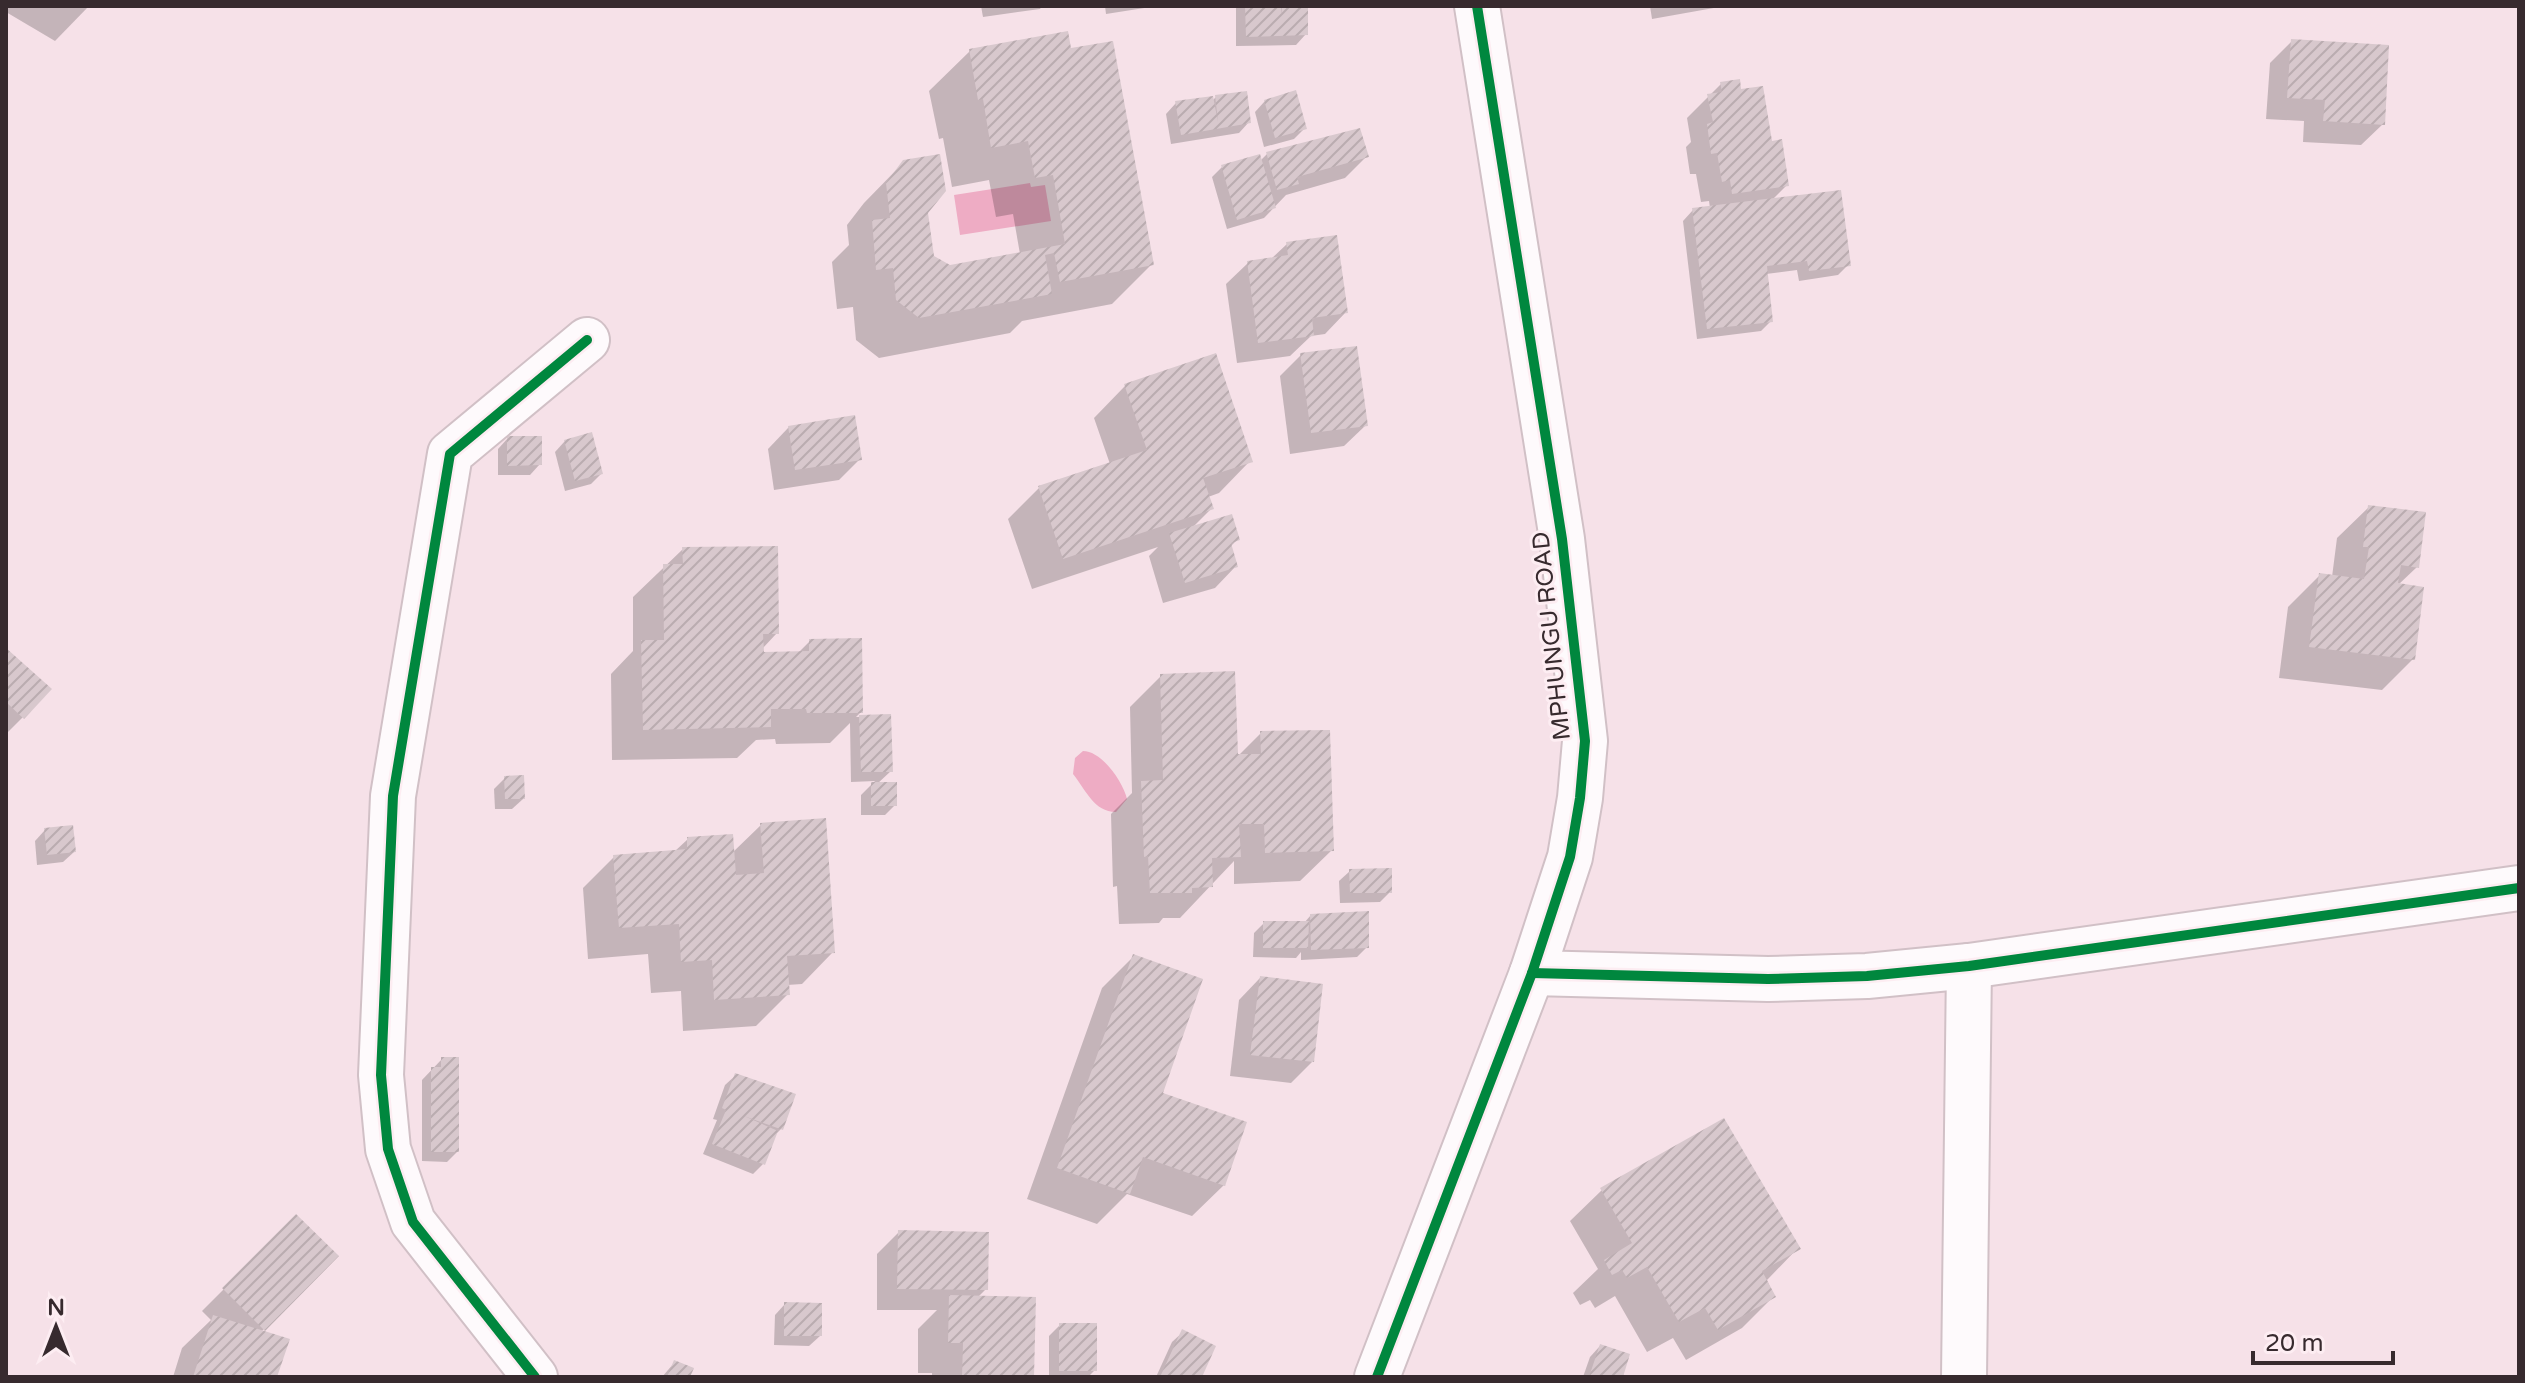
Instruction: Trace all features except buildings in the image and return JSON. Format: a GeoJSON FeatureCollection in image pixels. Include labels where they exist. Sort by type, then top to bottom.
{"type":"FeatureCollection","features":[{"type":"Feature","properties":{"kind":"street","name":"MPHUNGU ROAD"},"geometry":{"type":"LineString","coordinates":[[1377,1377],[1532,973],[1570,857],[1585,741],[1562,539],[1477,6]]}},
{"type":"Feature","properties":{"kind":"street"},"geometry":{"type":"LineString","coordinates":[[535,1377],[413,1222],[388,1149],[381,1075],[393,796],[450,454],[587,340]]}},
{"type":"Feature","properties":{"kind":"street"},"geometry":{"type":"LineString","coordinates":[[1532,973],[1768,979],[1867,976],[1969,966],[2519,888]]}},
{"type":"Feature","properties":{"kind":"street"},"geometry":{"type":"LineString","coordinates":[[1964,1377],[1969,966]]}},
{"type":"Feature","properties":{"kind":"shaded area"},"geometry":{"type":"Polygon","coordinates":[[[1030,183],[1031,187],[1045,185],[1051,221],[960,235],[954,195],[1030,183]]]}},
{"type":"Feature","properties":{"kind":"shaded area"},"geometry":{"type":"Polygon","coordinates":[[[1083,751],[1104,762],[1121,784],[1127,799],[1116,812],[1096,804],[1073,774],[1075,758],[1083,751]]]}},
{"type":"Feature","properties":{"kind":"cycle path"},"geometry":{"type":"LineString","coordinates":[[1377,1377],[1532,973],[1570,857],[1585,741],[1562,539],[1477,6]]}},
{"type":"Feature","properties":{"kind":"cycle path"},"geometry":{"type":"LineString","coordinates":[[535,1377],[413,1222],[388,1149],[381,1075],[393,796],[450,454],[587,340]]}},
{"type":"Feature","properties":{"kind":"cycle path"},"geometry":{"type":"LineString","coordinates":[[1532,973],[1768,979],[1867,976],[1969,966],[2519,888]]}}]}
